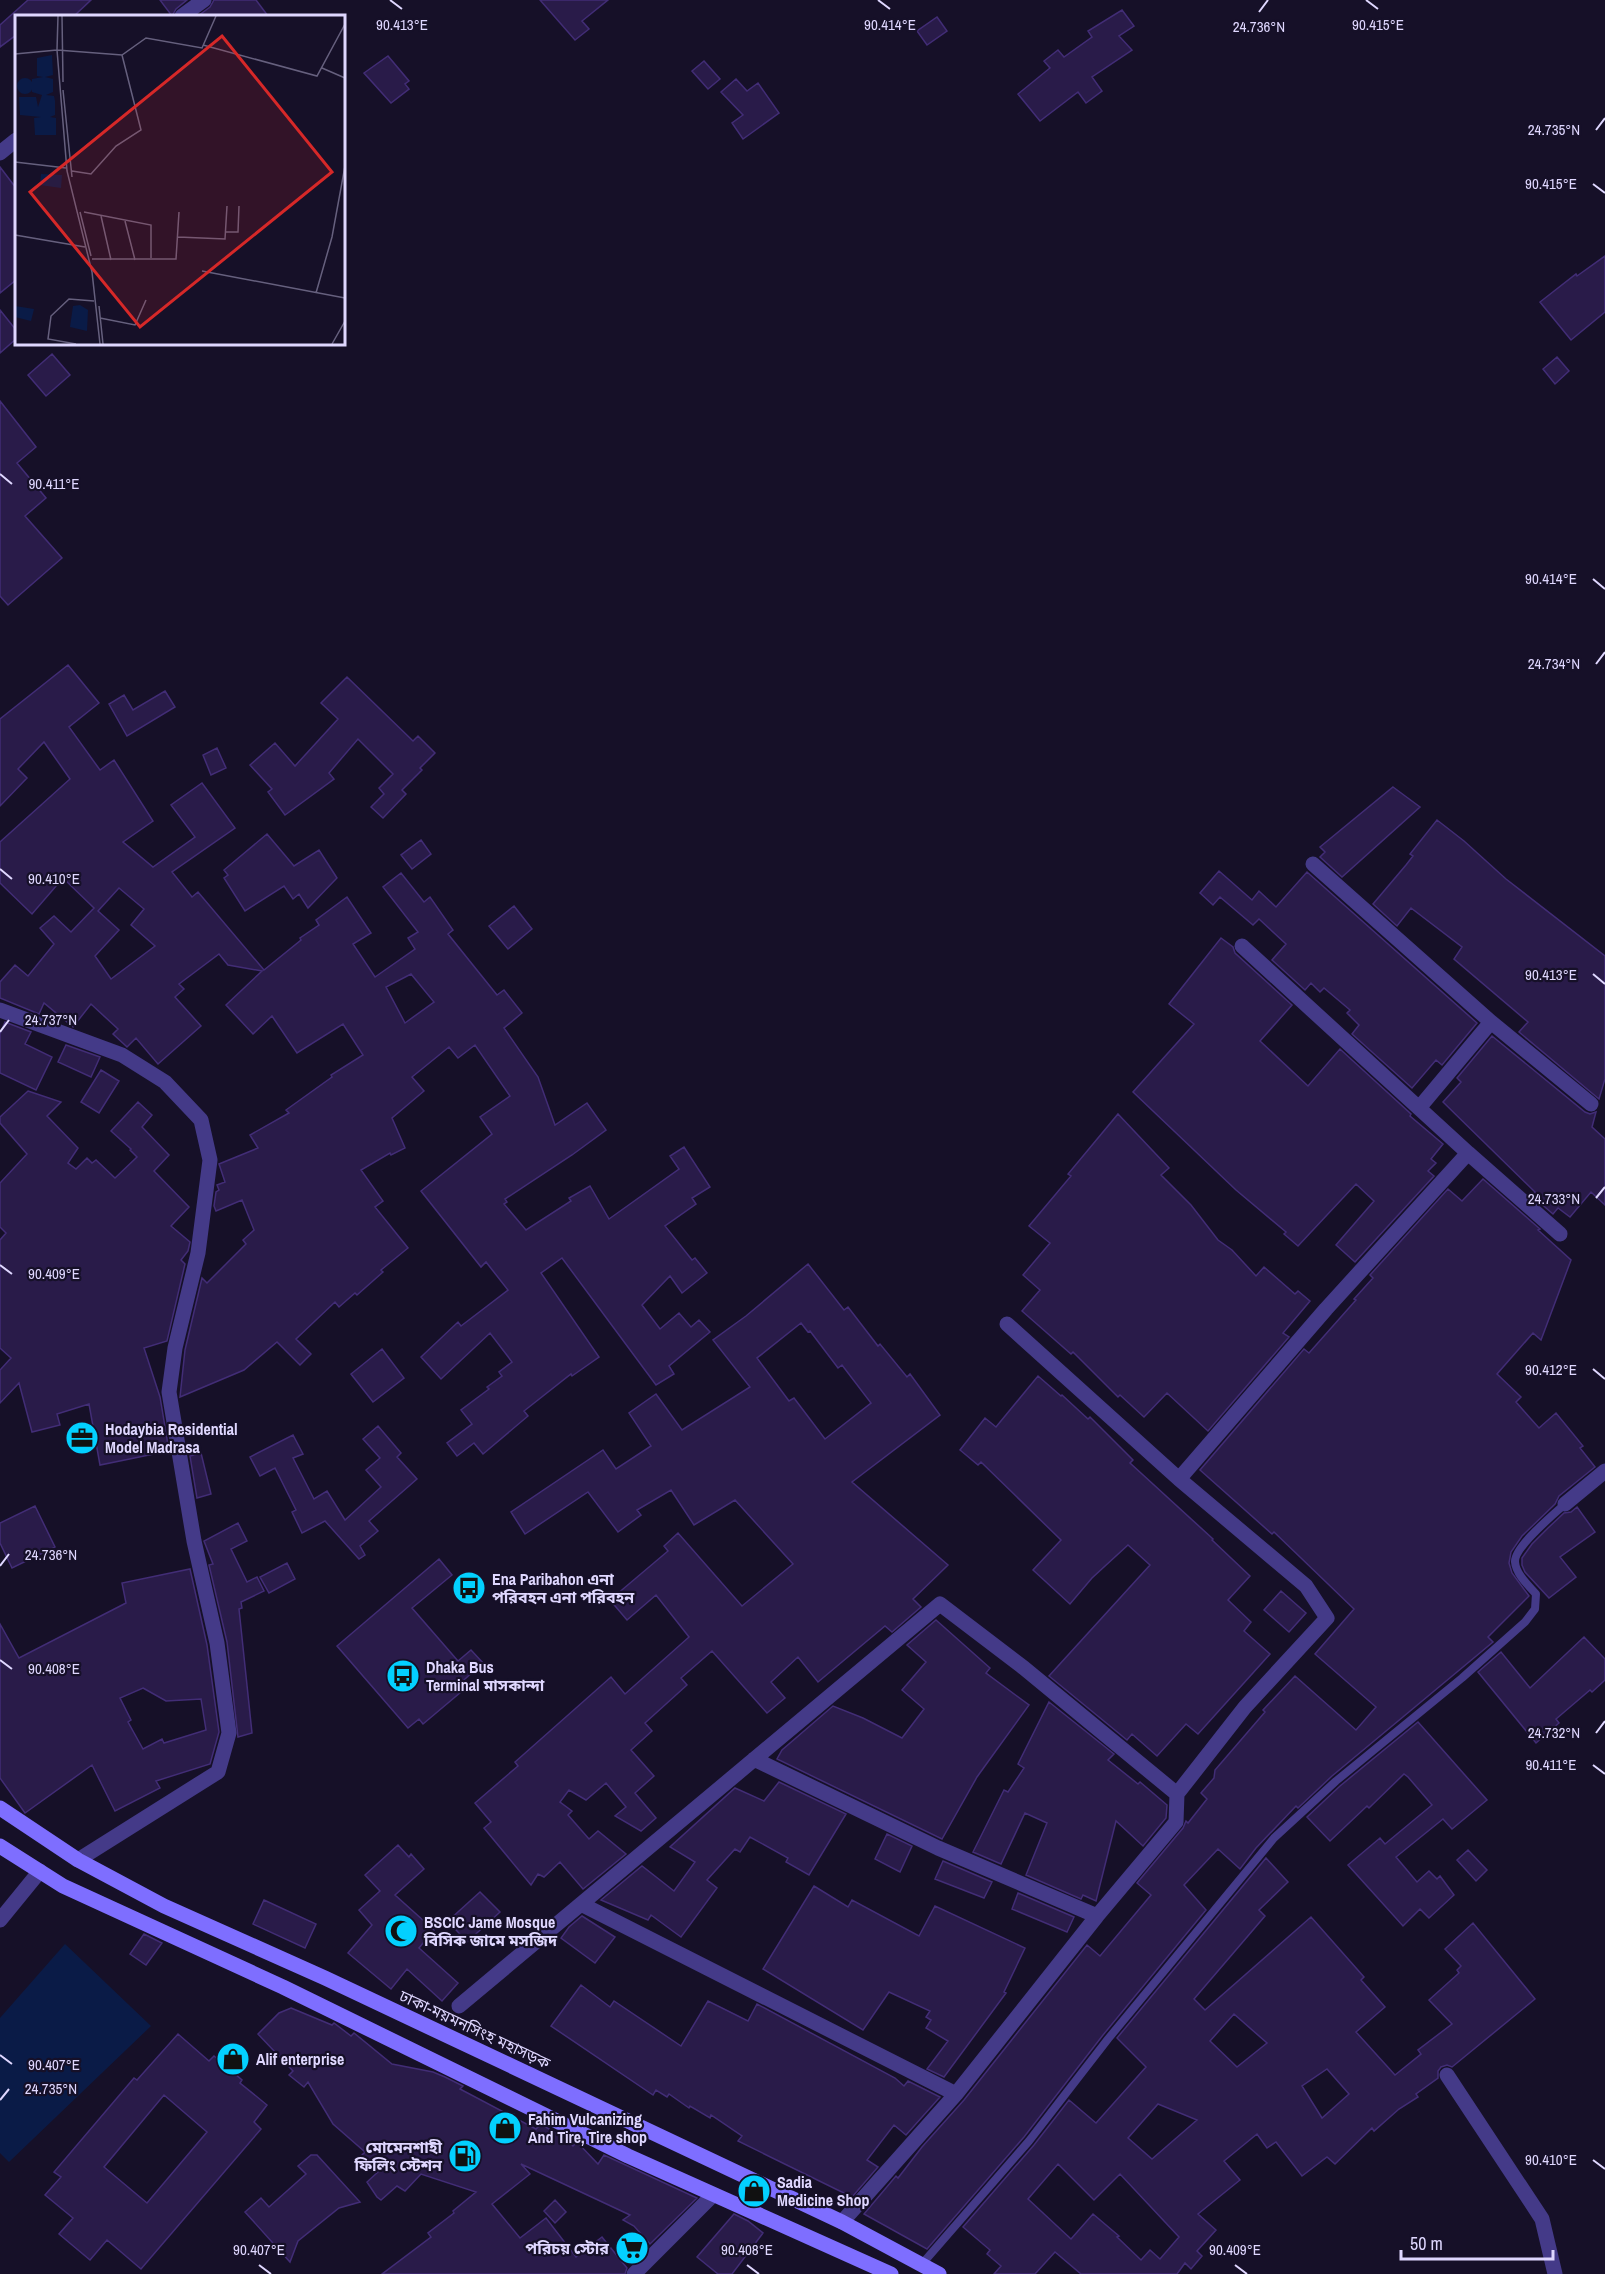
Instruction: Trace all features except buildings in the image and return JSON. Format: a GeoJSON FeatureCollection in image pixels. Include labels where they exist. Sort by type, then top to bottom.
{"type":"FeatureCollection","features":[{"type":"Feature","properties":{"kind":"main road","name":"ঢাকা-ময়মনসিংহ মহাসড়ক"},"geometry":{"type":"LineString","coordinates":[[0,1808],[78,1860],[164,1906],[325,1978],[842,2222],[939,2274]]}},
{"type":"Feature","properties":{"kind":"main road"},"geometry":{"type":"LineString","coordinates":[[0,1846],[63,1886],[283,1987],[628,2156],[891,2274]]}},
{"type":"Feature","properties":{"kind":"street"},"geometry":{"type":"LineString","coordinates":[[183,15],[204,0]]}},
{"type":"Feature","properties":{"kind":"street"},"geometry":{"type":"LineString","coordinates":[[0,153],[15,141]]}},
{"type":"Feature","properties":{"kind":"street"},"geometry":{"type":"LineString","coordinates":[[1313,864],[1491,1022],[1591,1104]]}},
{"type":"Feature","properties":{"kind":"street"},"geometry":{"type":"LineString","coordinates":[[1242,946],[1560,1234]]}},
{"type":"Feature","properties":{"kind":"street"},"geometry":{"type":"LineString","coordinates":[[0,1011],[122,1055],[165,1082],[201,1120],[210,1160],[198,1253],[176,1348],[169,1392],[194,1541],[217,1643],[229,1733],[218,1772],[78,1860]]}},
{"type":"Feature","properties":{"kind":"street"},"geometry":{"type":"LineString","coordinates":[[1419,1108],[1491,1022]]}},
{"type":"Feature","properties":{"kind":"street"},"geometry":{"type":"LineString","coordinates":[[1179,1479],[1326,1309],[1468,1153]]}},
{"type":"Feature","properties":{"kind":"street"},"geometry":{"type":"LineString","coordinates":[[842,2222],[956,2094],[1097,1916],[1176,1822],[1177,1794],[1245,1707],[1327,1618],[1306,1586],[1179,1479],[1007,1324]]}},
{"type":"Feature","properties":{"kind":"street"},"geometry":{"type":"LineString","coordinates":[[1564,1504],[1605,1471]]}},
{"type":"Feature","properties":{"kind":"street"},"geometry":{"type":"LineString","coordinates":[[459,2006],[940,1604],[1024,1668],[1177,1794]]}},
{"type":"Feature","properties":{"kind":"street"},"geometry":{"type":"LineString","coordinates":[[754,1759],[938,1848],[1097,1916]]}},
{"type":"Feature","properties":{"kind":"street"},"geometry":{"type":"LineString","coordinates":[[0,1920],[40,1871]]}},
{"type":"Feature","properties":{"kind":"street"},"geometry":{"type":"LineString","coordinates":[[581,1904],[956,2094]]}},
{"type":"Feature","properties":{"kind":"street"},"geometry":{"type":"LineString","coordinates":[[1447,2075],[1542,2219],[1556,2274]]}},
{"type":"Feature","properties":{"kind":"street"},"geometry":{"type":"LineString","coordinates":[[634,2274],[713,2195]]}},
{"type":"Feature","properties":{"kind":"lane"},"geometry":{"type":"LineString","coordinates":[[922,2264],[1029,2140],[1152,1985],[1274,1838],[1336,1781],[1462,1678],[1525,1622],[1535,1609],[1536,1594],[1519,1573],[1514,1561],[1518,1549],[1564,1504]]}},
{"type":"Feature","properties":{"kind":"water"},"geometry":{"type":"Polygon","coordinates":[[[65,1944],[151,2026],[9,2162],[0,2153],[0,2018],[65,1944]]]}},
{"type":"Feature","properties":{"kind":"place","name":"Hodaybia Residential Model Madrasa"},"geometry":{"type":"Point","coordinates":[82,1438]}},
{"type":"Feature","properties":{"kind":"place","name":"Ena Paribahon এনা পরিবহন এনা পরিবহন"},"geometry":{"type":"Point","coordinates":[469,1588]}},
{"type":"Feature","properties":{"kind":"place","name":"Dhaka Bus Terminal মাসকান্দা"},"geometry":{"type":"Point","coordinates":[403,1676]}},
{"type":"Feature","properties":{"kind":"place","name":"BSCIC Jame Mosque বিসিক জামে মসজিদ"},"geometry":{"type":"Point","coordinates":[401,1931]}},
{"type":"Feature","properties":{"kind":"place","name":"Alif enterprise"},"geometry":{"type":"Point","coordinates":[233,2059]}},
{"type":"Feature","properties":{"kind":"place","name":"Fahim Vulcanizing And Tire, Tire shop"},"geometry":{"type":"Point","coordinates":[505,2128]}},
{"type":"Feature","properties":{"kind":"place","name":"মোমেনশাহী ফিলিং স্টেশন"},"geometry":{"type":"Point","coordinates":[465,2156]}},
{"type":"Feature","properties":{"kind":"place","name":"Sadia Medicine Shop"},"geometry":{"type":"Point","coordinates":[754,2191]}},
{"type":"Feature","properties":{"kind":"place","name":"পরিচয় স্টোর"},"geometry":{"type":"Point","coordinates":[632,2248]}}]}
